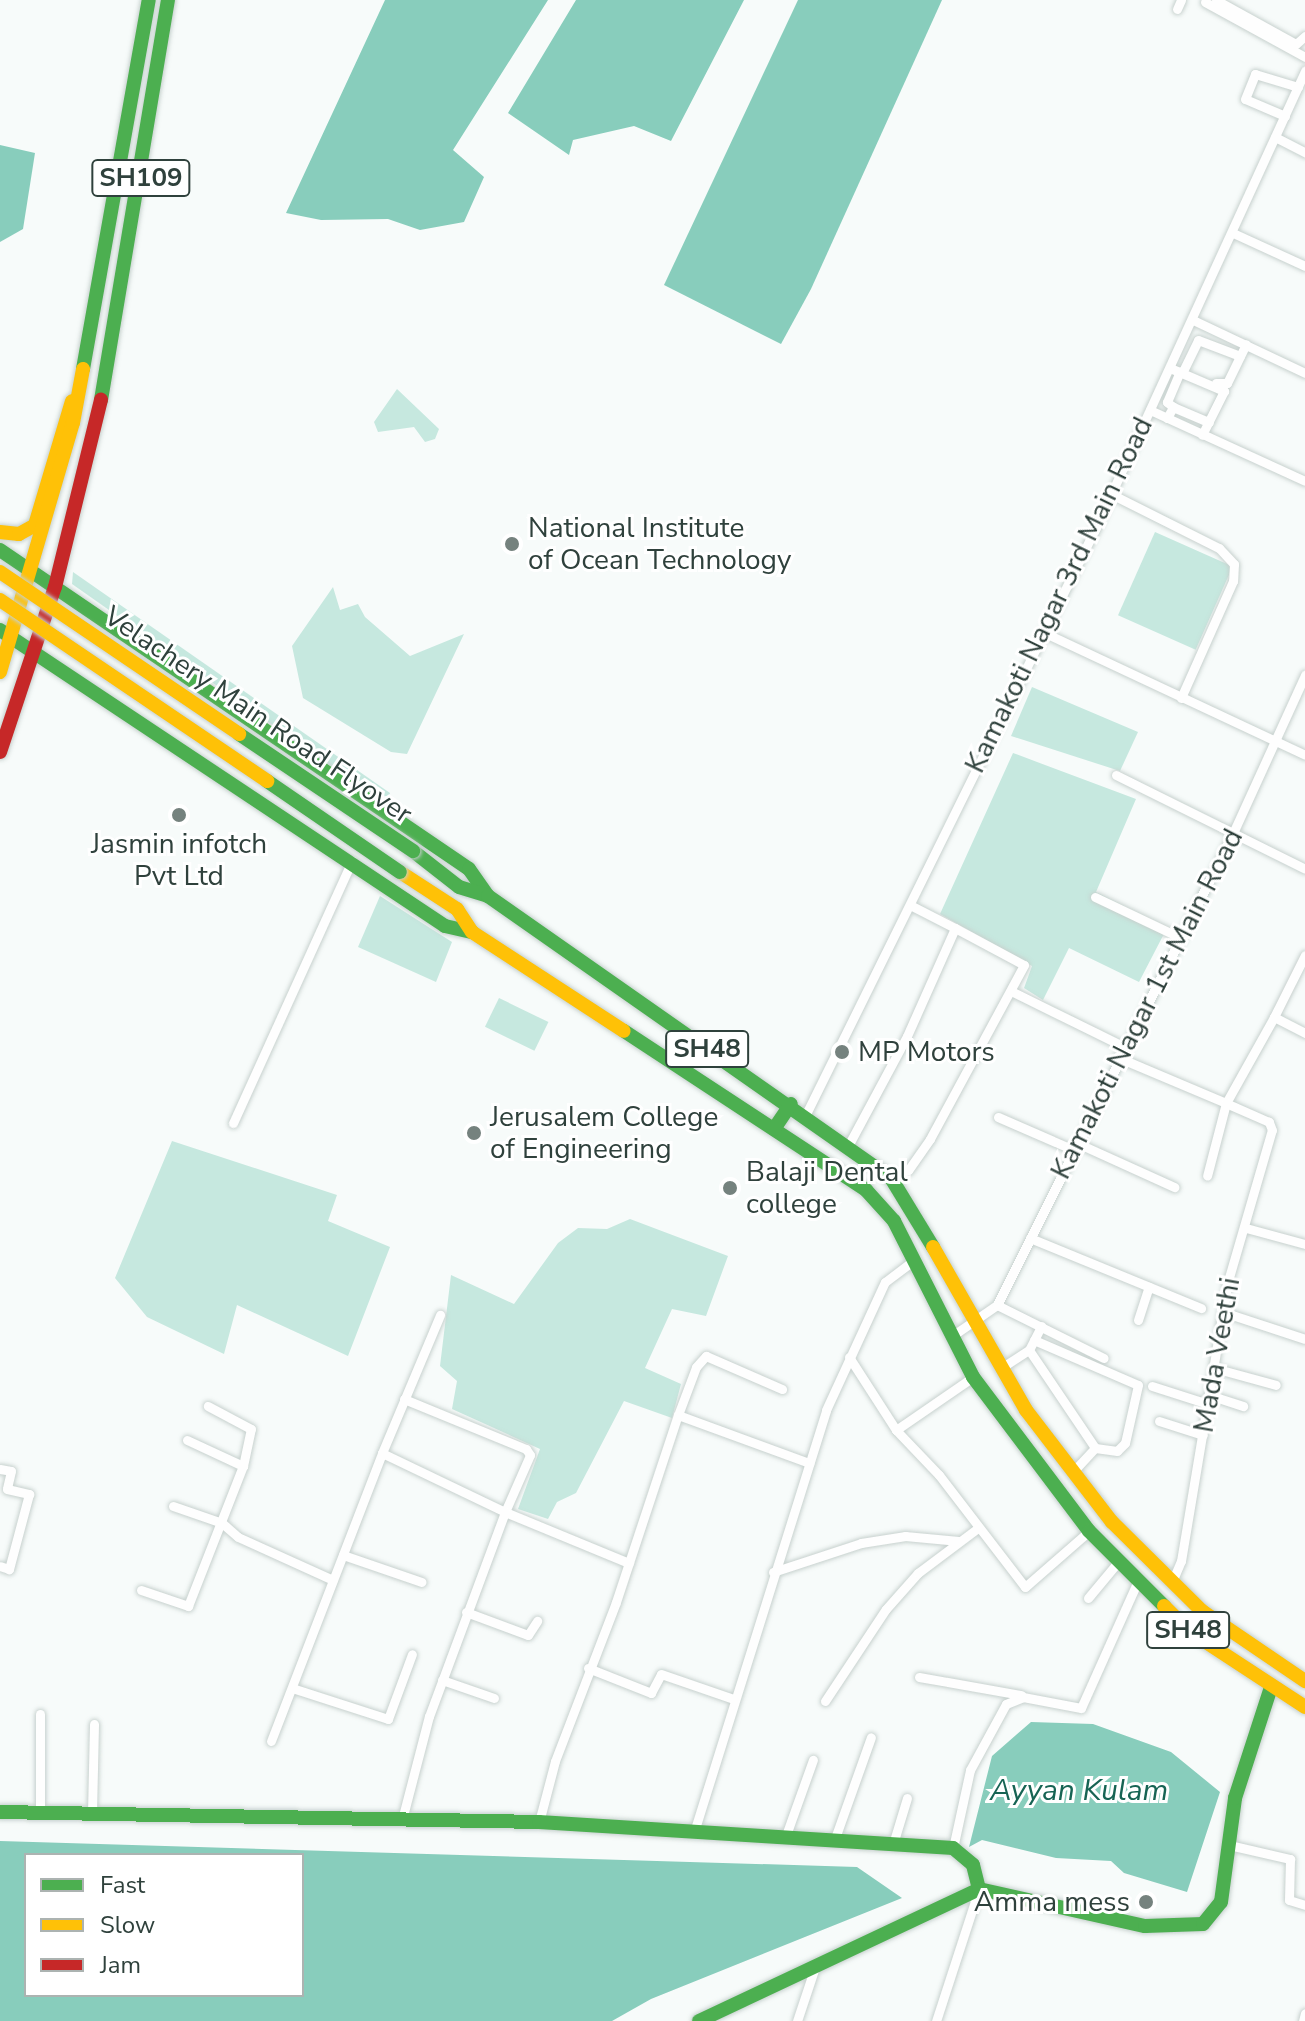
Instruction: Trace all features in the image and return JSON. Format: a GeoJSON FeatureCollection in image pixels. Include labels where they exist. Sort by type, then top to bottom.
{"type":"FeatureCollection","features":[{"type":"Feature","properties":{"kind":"main road","name":"SH109"},"geometry":{"type":"LineString","coordinates":[[0,672],[5,633],[33,571],[58,457],[79,384],[149,1]]}},
{"type":"Feature","properties":{"kind":"main road","name":"SH109"},"geometry":{"type":"LineString","coordinates":[[0,752],[55,587],[112,354],[168,1]]}},
{"type":"Feature","properties":{"kind":"main road"},"geometry":{"type":"LineString","coordinates":[[0,532],[19,534],[35,525],[58,457]]}},
{"type":"Feature","properties":{"kind":"main road"},"geometry":{"type":"LineString","coordinates":[[0,550],[469,869],[488,896]]}},
{"type":"Feature","properties":{"kind":"main road","name":"Velachery Main Road Flyover"},"geometry":{"type":"LineString","coordinates":[[0,572],[413,851],[459,887],[488,896]]}},
{"type":"Feature","properties":{"kind":"main road","name":"Velachery Main Road Flyover"},"geometry":{"type":"LineString","coordinates":[[0,600],[457,909],[472,932]]}},
{"type":"Feature","properties":{"kind":"main road"},"geometry":{"type":"LineString","coordinates":[[5,633],[352,861],[445,926],[472,932]]}},
{"type":"Feature","properties":{"kind":"main road","name":"SH48"},"geometry":{"type":"LineString","coordinates":[[488,896],[806,1114],[891,1178],[916,1212],[1001,1368],[1073,1472],[1112,1522],[1202,1611],[1305,1681]]}},
{"type":"Feature","properties":{"kind":"main road","name":"SH48"},"geometry":{"type":"LineString","coordinates":[[472,932],[866,1190],[894,1221],[973,1377],[1089,1531],[1137,1583],[1189,1631],[1305,1707]]}},
{"type":"Feature","properties":{"kind":"main road"},"geometry":{"type":"LineString","coordinates":[[774,1129],[791,1104]]}},
{"type":"Feature","properties":{"kind":"main road"},"geometry":{"type":"LineString","coordinates":[[699,2021],[814,1970],[979,1889],[1145,1926],[1203,1924],[1221,1902],[1245,1755],[1271,1687]]}},
{"type":"Feature","properties":{"kind":"main road"},"geometry":{"type":"LineString","coordinates":[[0,1812],[539,1822],[953,1848],[973,1865],[979,1889]]}},
{"type":"Feature","properties":{"kind":"street"},"geometry":{"type":"LineString","coordinates":[[1216,0],[1296,44],[1305,36]]}},
{"type":"Feature","properties":{"kind":"street"},"geometry":{"type":"LineString","coordinates":[[1205,2],[1305,57]]}},
{"type":"Feature","properties":{"kind":"street","name":"Kamakoti Nagar 3rd Main Road"},"geometry":{"type":"LineString","coordinates":[[806,1114],[1045,633],[1150,410],[1177,368],[1193,320],[1305,71]]}},
{"type":"Feature","properties":{"kind":"street"},"geometry":{"type":"LineString","coordinates":[[1285,116],[1245,99],[1255,74],[1298,87]]}},
{"type":"Feature","properties":{"kind":"street"},"geometry":{"type":"LineString","coordinates":[[1275,137],[1305,152]]}},
{"type":"Feature","properties":{"kind":"street"},"geometry":{"type":"LineString","coordinates":[[1233,233],[1305,266]]}},
{"type":"Feature","properties":{"kind":"street"},"geometry":{"type":"LineString","coordinates":[[1193,320],[1305,373]]}},
{"type":"Feature","properties":{"kind":"street"},"geometry":{"type":"LineString","coordinates":[[1209,422],[1167,402],[1177,368],[1198,340],[1240,356]]}},
{"type":"Feature","properties":{"kind":"street"},"geometry":{"type":"LineString","coordinates":[[1177,368],[1225,386],[1246,344]]}},
{"type":"Feature","properties":{"kind":"street"},"geometry":{"type":"LineString","coordinates":[[1177,368],[1224,391],[1202,435]]}},
{"type":"Feature","properties":{"kind":"street"},"geometry":{"type":"LineString","coordinates":[[1167,418],[1173,407]]}},
{"type":"Feature","properties":{"kind":"street"},"geometry":{"type":"LineString","coordinates":[[1150,410],[1305,481]]}},
{"type":"Feature","properties":{"kind":"street"},"geometry":{"type":"LineString","coordinates":[[1111,494],[1219,548],[1234,564],[1233,581],[1181,698]]}},
{"type":"Feature","properties":{"kind":"street"},"geometry":{"type":"LineString","coordinates":[[1045,633],[1305,755]]}},
{"type":"Feature","properties":{"kind":"street","name":"Kamakoti Nagar 1st Main Road"},"geometry":{"type":"LineString","coordinates":[[952,1336],[997,1305],[1117,1057],[1233,833],[1305,675]]}},
{"type":"Feature","properties":{"kind":"street"},"geometry":{"type":"LineString","coordinates":[[1116,775],[1305,869]]}},
{"type":"Feature","properties":{"kind":"street"},"geometry":{"type":"LineString","coordinates":[[233,1123],[352,861]]}},
{"type":"Feature","properties":{"kind":"street"},"geometry":{"type":"LineString","coordinates":[[1095,897],[1179,937]]}},
{"type":"Feature","properties":{"kind":"street"},"geometry":{"type":"LineString","coordinates":[[891,1178],[908,1170],[930,1139],[1024,965],[910,905]]}},
{"type":"Feature","properties":{"kind":"street"},"geometry":{"type":"LineString","coordinates":[[848,1146],[907,1036],[955,928]]}},
{"type":"Feature","properties":{"kind":"street"},"geometry":{"type":"LineString","coordinates":[[1207,1176],[1226,1103],[1305,955]]}},
{"type":"Feature","properties":{"kind":"street"},"geometry":{"type":"LineString","coordinates":[[1011,991],[1123,1046]]}},
{"type":"Feature","properties":{"kind":"street"},"geometry":{"type":"LineString","coordinates":[[1274,1017],[1305,1033]]}},
{"type":"Feature","properties":{"kind":"street"},"geometry":{"type":"LineString","coordinates":[[1117,1057],[1226,1103]]}},
{"type":"Feature","properties":{"kind":"street","name":"Mada Veethi"},"geometry":{"type":"LineString","coordinates":[[1172,1582],[1181,1561],[1223,1312],[1272,1130],[1269,1122],[1226,1103]]}},
{"type":"Feature","properties":{"kind":"street"},"geometry":{"type":"LineString","coordinates":[[998,1117],[1174,1187]]}},
{"type":"Feature","properties":{"kind":"street"},"geometry":{"type":"LineString","coordinates":[[1246,1228],[1305,1244]]}},
{"type":"Feature","properties":{"kind":"street"},"geometry":{"type":"LineString","coordinates":[[1030,1238],[1201,1308]]}},
{"type":"Feature","properties":{"kind":"street"},"geometry":{"type":"LineString","coordinates":[[694,1832],[773,1572],[849,1357],[885,1282],[913,1261]]}},
{"type":"Feature","properties":{"kind":"street"},"geometry":{"type":"LineString","coordinates":[[1138,1320],[1149,1287]]}},
{"type":"Feature","properties":{"kind":"street"},"geometry":{"type":"LineString","coordinates":[[997,1305],[1104,1358]]}},
{"type":"Feature","properties":{"kind":"street"},"geometry":{"type":"LineString","coordinates":[[1223,1312],[1305,1339]]}},
{"type":"Feature","properties":{"kind":"street"},"geometry":{"type":"LineString","coordinates":[[271,1741],[382,1453],[440,1315]]}},
{"type":"Feature","properties":{"kind":"street"},"geometry":{"type":"LineString","coordinates":[[1001,1368],[1029,1350],[1041,1326]]}},
{"type":"Feature","properties":{"kind":"street"},"geometry":{"type":"LineString","coordinates":[[1029,1350],[1095,1448],[1117,1451],[1125,1443],[1138,1385],[1034,1340]]}},
{"type":"Feature","properties":{"kind":"street"},"geometry":{"type":"LineString","coordinates":[[539,1822],[588,1668],[629,1563],[696,1367],[706,1356],[782,1389]]}},
{"type":"Feature","properties":{"kind":"street"},"geometry":{"type":"LineString","coordinates":[[849,1357],[896,1430],[939,1475],[1025,1587],[1089,1531]]}},
{"type":"Feature","properties":{"kind":"street"},"geometry":{"type":"LineString","coordinates":[[1214,1368],[1276,1385]]}},
{"type":"Feature","properties":{"kind":"street"},"geometry":{"type":"LineString","coordinates":[[896,1430],[973,1377]]}},
{"type":"Feature","properties":{"kind":"street"},"geometry":{"type":"LineString","coordinates":[[1152,1386],[1243,1406]]}},
{"type":"Feature","properties":{"kind":"street"},"geometry":{"type":"LineString","coordinates":[[402,1820],[414,1762],[442,1680],[529,1451],[404,1399]]}},
{"type":"Feature","properties":{"kind":"street"},"geometry":{"type":"LineString","coordinates":[[141,1590],[188,1606],[243,1466],[251,1429],[208,1406]]}},
{"type":"Feature","properties":{"kind":"street"},"geometry":{"type":"LineString","coordinates":[[678,1415],[809,1463]]}},
{"type":"Feature","properties":{"kind":"street"},"geometry":{"type":"LineString","coordinates":[[1159,1421],[1203,1435]]}},
{"type":"Feature","properties":{"kind":"street"},"geometry":{"type":"LineString","coordinates":[[187,1440],[243,1466]]}},
{"type":"Feature","properties":{"kind":"street"},"geometry":{"type":"LineString","coordinates":[[1073,1472],[1095,1448]]}},
{"type":"Feature","properties":{"kind":"street"},"geometry":{"type":"LineString","coordinates":[[382,1453],[505,1512],[629,1563]]}},
{"type":"Feature","properties":{"kind":"street"},"geometry":{"type":"LineString","coordinates":[[0,1469],[11,1471],[7,1489],[29,1494],[9,1569],[0,1566]]}},
{"type":"Feature","properties":{"kind":"street"},"geometry":{"type":"LineString","coordinates":[[173,1506],[222,1523],[238,1537],[333,1580]]}},
{"type":"Feature","properties":{"kind":"street"},"geometry":{"type":"LineString","coordinates":[[825,1701],[886,1609],[918,1573],[978,1528]]}},
{"type":"Feature","properties":{"kind":"street"},"geometry":{"type":"LineString","coordinates":[[773,1572],[861,1543],[905,1536],[959,1541]]}},
{"type":"Feature","properties":{"kind":"street"},"geometry":{"type":"LineString","coordinates":[[343,1555],[422,1582]]}},
{"type":"Feature","properties":{"kind":"street"},"geometry":{"type":"LineString","coordinates":[[1088,1598],[1118,1562]]}},
{"type":"Feature","properties":{"kind":"street"},"geometry":{"type":"LineString","coordinates":[[919,1677],[1081,1708],[1137,1583]]}},
{"type":"Feature","properties":{"kind":"street"},"geometry":{"type":"LineString","coordinates":[[466,1612],[528,1635],[537,1621]]}},
{"type":"Feature","properties":{"kind":"street"},"geometry":{"type":"LineString","coordinates":[[292,1688],[388,1719],[412,1654]]}},
{"type":"Feature","properties":{"kind":"street"},"geometry":{"type":"LineString","coordinates":[[588,1668],[651,1693],[661,1674],[733,1699]]}},
{"type":"Feature","properties":{"kind":"street"},"geometry":{"type":"LineString","coordinates":[[442,1680],[494,1698]]}},
{"type":"Feature","properties":{"kind":"street"},"geometry":{"type":"LineString","coordinates":[[953,1848],[970,1770],[983,1741],[1006,1704],[1028,1699]]}},
{"type":"Feature","properties":{"kind":"street"},"geometry":{"type":"LineString","coordinates":[[40,1714],[40,1812]]}},
{"type":"Feature","properties":{"kind":"street"},"geometry":{"type":"LineString","coordinates":[[92,1813],[94,1724]]}},
{"type":"Feature","properties":{"kind":"street"},"geometry":{"type":"LineString","coordinates":[[834,1841],[871,1737]]}},
{"type":"Feature","properties":{"kind":"street"},"geometry":{"type":"LineString","coordinates":[[785,1838],[813,1760]]}},
{"type":"Feature","properties":{"kind":"street"},"geometry":{"type":"LineString","coordinates":[[893,1844],[907,1798]]}},
{"type":"Feature","properties":{"kind":"street"},"geometry":{"type":"LineString","coordinates":[[1229,1845],[1290,1859],[1289,1900],[1305,1905]]}},
{"type":"Feature","properties":{"kind":"street"},"geometry":{"type":"LineString","coordinates":[[936,2021],[979,1889]]}},
{"type":"Feature","properties":{"kind":"street"},"geometry":{"type":"LineString","coordinates":[[797,2021],[814,1970]]}},
{"type":"Feature","properties":{"kind":"street"},"geometry":{"type":"LineString","coordinates":[[1303,2021],[1305,2013]]}},
{"type":"Feature","properties":{"kind":"shaded area"},"geometry":{"type":"Polygon","coordinates":[[[397,389],[439,429],[435,439],[425,442],[414,427],[378,432],[374,422],[397,389]]]}},
{"type":"Feature","properties":{"kind":"shaded area"},"geometry":{"type":"Polygon","coordinates":[[[1155,532],[1233,567],[1196,650],[1118,615],[1155,532]]]}},
{"type":"Feature","properties":{"kind":"shaded area"},"geometry":{"type":"Polygon","coordinates":[[[73,572],[390,793],[389,797],[365,790],[72,584],[73,572]]]}},
{"type":"Feature","properties":{"kind":"shaded area"},"geometry":{"type":"Polygon","coordinates":[[[333,587],[340,610],[358,604],[365,617],[410,656],[464,634],[407,754],[391,752],[303,698],[292,646],[333,587]]]}},
{"type":"Feature","properties":{"kind":"shaded area"},"geometry":{"type":"Polygon","coordinates":[[[1032,687],[1138,732],[1120,771],[1011,736],[1032,687]]]}},
{"type":"Feature","properties":{"kind":"shaded area"},"geometry":{"type":"Polygon","coordinates":[[[1013,753],[1136,799],[1096,892],[1167,928],[1139,982],[1069,948],[1043,1000],[1024,988],[1032,966],[940,914],[1013,753]]]}},
{"type":"Feature","properties":{"kind":"shaded area"},"geometry":{"type":"Polygon","coordinates":[[[380,896],[452,942],[436,982],[358,947],[380,896]]]}},
{"type":"Feature","properties":{"kind":"shaded area"},"geometry":{"type":"Polygon","coordinates":[[[499,998],[548,1022],[534,1051],[485,1027],[499,998]]]}},
{"type":"Feature","properties":{"kind":"shaded area"},"geometry":{"type":"Polygon","coordinates":[[[172,1141],[337,1195],[328,1221],[390,1247],[348,1356],[237,1305],[224,1354],[147,1317],[115,1278],[172,1141]]]}},
{"type":"Feature","properties":{"kind":"shaded area"},"geometry":{"type":"Polygon","coordinates":[[[630,1219],[728,1256],[706,1316],[672,1309],[645,1368],[681,1384],[672,1418],[624,1401],[576,1493],[557,1502],[548,1519],[518,1509],[540,1449],[452,1409],[457,1381],[440,1366],[451,1275],[514,1304],[558,1243],[578,1228],[607,1229],[630,1219]]]}},
{"type":"Feature","properties":{"kind":"water"},"geometry":{"type":"Polygon","coordinates":[[[385,0],[548,0],[453,150],[484,177],[464,222],[420,230],[388,219],[321,220],[286,213],[385,0]]]}},
{"type":"Feature","properties":{"kind":"water"},"geometry":{"type":"Polygon","coordinates":[[[576,0],[744,0],[671,141],[634,126],[573,140],[569,155],[508,113],[576,0]]]}},
{"type":"Feature","properties":{"kind":"water"},"geometry":{"type":"Polygon","coordinates":[[[798,0],[942,0],[811,289],[781,344],[664,285],[798,0]]]}},
{"type":"Feature","properties":{"kind":"water"},"geometry":{"type":"Polygon","coordinates":[[[0,145],[35,153],[23,229],[0,242],[0,145]]]}},
{"type":"Feature","properties":{"kind":"water","name":"Ayyan Kulam"},"geometry":{"type":"Polygon","coordinates":[[[1031,1722],[1093,1724],[1171,1752],[1220,1792],[1187,1892],[1124,1873],[1111,1861],[1056,1858],[982,1840],[969,1847],[992,1756],[1031,1722]]]}},
{"type":"Feature","properties":{"kind":"water"},"geometry":{"type":"Polygon","coordinates":[[[0,1841],[857,1867],[902,1898],[651,1999],[612,2021],[0,2021],[0,1841]]]}},
{"type":"Feature","properties":{"kind":"traffic: fast"},"geometry":{"type":"LineString","coordinates":[[83,369],[149,0]]}},
{"type":"Feature","properties":{"kind":"traffic: fast"},"geometry":{"type":"LineString","coordinates":[[101,400],[168,0]]}},
{"type":"Feature","properties":{"kind":"traffic: fast"},"geometry":{"type":"LineString","coordinates":[[0,550],[469,869],[488,896]]}},
{"type":"Feature","properties":{"kind":"traffic: fast"},"geometry":{"type":"LineString","coordinates":[[0,630],[445,926],[472,932]]}},
{"type":"Feature","properties":{"kind":"traffic: fast"},"geometry":{"type":"LineString","coordinates":[[239,734],[413,851]]}},
{"type":"Feature","properties":{"kind":"traffic: fast"},"geometry":{"type":"LineString","coordinates":[[267,781],[400,872]]}},
{"type":"Feature","properties":{"kind":"traffic: fast"},"geometry":{"type":"LineString","coordinates":[[413,851],[459,887],[488,896],[891,1178],[933,1247]]}},
{"type":"Feature","properties":{"kind":"traffic: fast"},"geometry":{"type":"LineString","coordinates":[[624,1031],[866,1190],[894,1221],[973,1377],[1089,1531],[1164,1606]]}},
{"type":"Feature","properties":{"kind":"traffic: fast"},"geometry":{"type":"LineString","coordinates":[[774,1129],[791,1104]]}},
{"type":"Feature","properties":{"kind":"traffic: fast"},"geometry":{"type":"LineString","coordinates":[[699,2021],[979,1889],[1145,1926],[1203,1924],[1221,1902],[1235,1798],[1271,1687]]}},
{"type":"Feature","properties":{"kind":"traffic: fast"},"geometry":{"type":"LineString","coordinates":[[0,1812],[539,1822],[953,1848],[973,1865],[979,1889]]}},
{"type":"Feature","properties":{"kind":"traffic: slow"},"geometry":{"type":"LineString","coordinates":[[0,672],[73,423],[83,369]]}},
{"type":"Feature","properties":{"kind":"traffic: slow"},"geometry":{"type":"LineString","coordinates":[[0,532],[19,534],[35,525],[72,401]]}},
{"type":"Feature","properties":{"kind":"traffic: slow"},"geometry":{"type":"LineString","coordinates":[[0,572],[239,734]]}},
{"type":"Feature","properties":{"kind":"traffic: slow"},"geometry":{"type":"LineString","coordinates":[[0,600],[267,781]]}},
{"type":"Feature","properties":{"kind":"traffic: slow"},"geometry":{"type":"LineString","coordinates":[[400,872],[457,909],[472,932],[624,1031]]}},
{"type":"Feature","properties":{"kind":"traffic: slow"},"geometry":{"type":"LineString","coordinates":[[933,1247],[1026,1410],[1112,1522],[1202,1611],[1305,1681]]}},
{"type":"Feature","properties":{"kind":"traffic: slow"},"geometry":{"type":"LineString","coordinates":[[1164,1606],[1189,1631],[1305,1707]]}},
{"type":"Feature","properties":{"kind":"traffic: jam"},"geometry":{"type":"LineString","coordinates":[[0,752],[55,587],[101,400]]}},
{"type":"Feature","properties":{"kind":"place","name":"National Institute of Ocean Technology"},"geometry":{"type":"Point","coordinates":[512,544]}},
{"type":"Feature","properties":{"kind":"place","name":"Jasmin infotch Pvt Ltd"},"geometry":{"type":"Point","coordinates":[179,815]}},
{"type":"Feature","properties":{"kind":"place","name":"MP Motors"},"geometry":{"type":"Point","coordinates":[842,1052]}},
{"type":"Feature","properties":{"kind":"place","name":"Jerusalem College of Engineering"},"geometry":{"type":"Point","coordinates":[474,1133]}},
{"type":"Feature","properties":{"kind":"place","name":"Balaji Dental college"},"geometry":{"type":"Point","coordinates":[730,1188]}},
{"type":"Feature","properties":{"kind":"place","name":"Amma mess"},"geometry":{"type":"Point","coordinates":[1146,1902]}}]}
